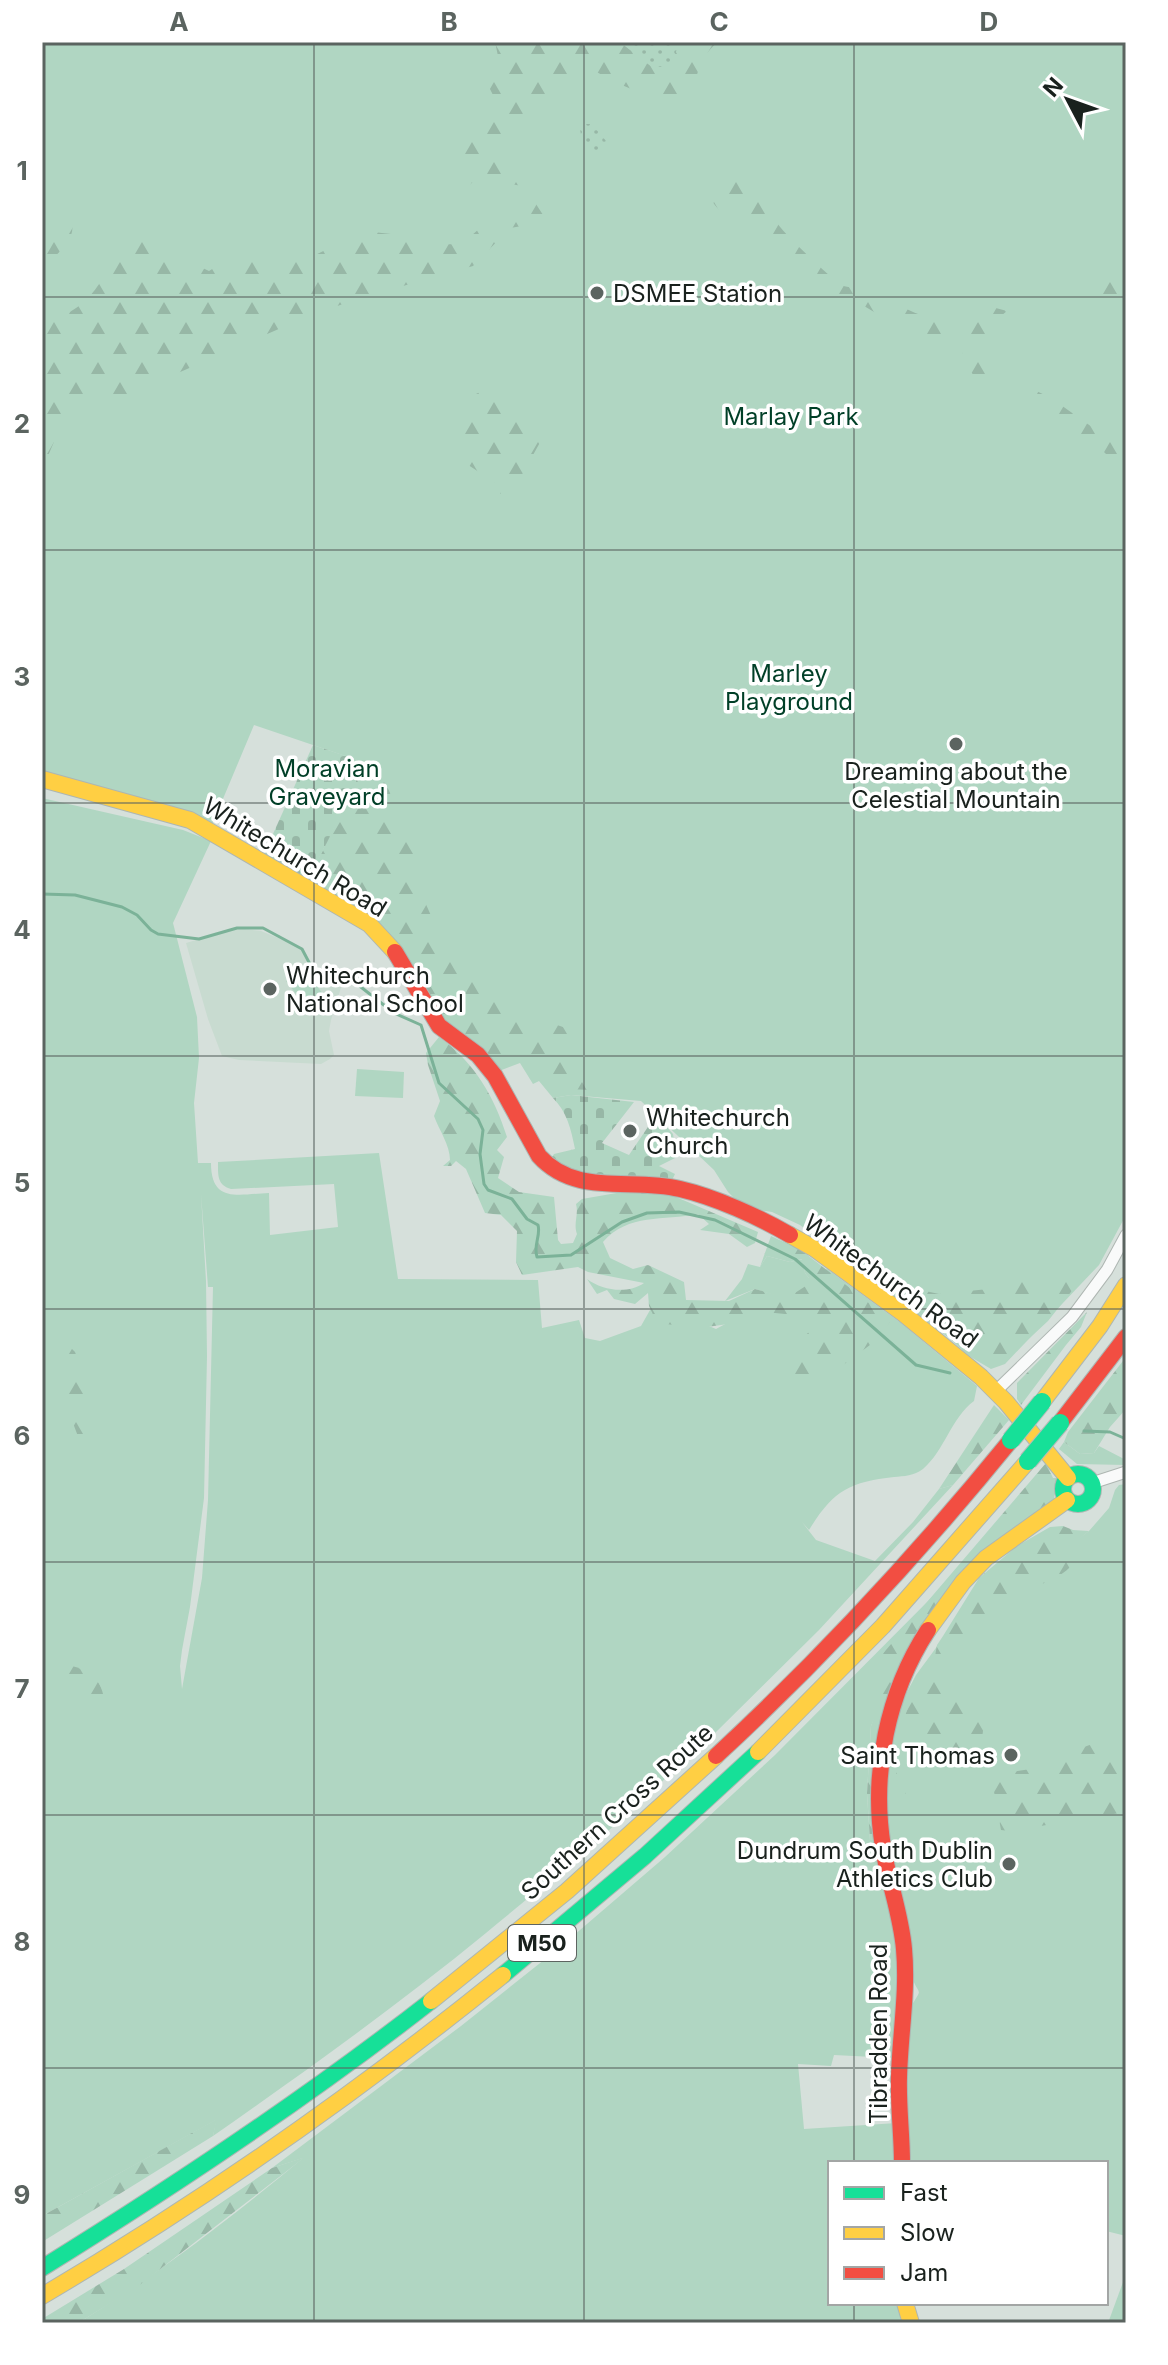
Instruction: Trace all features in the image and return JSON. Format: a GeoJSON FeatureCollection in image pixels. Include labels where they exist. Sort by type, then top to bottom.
{"type":"FeatureCollection","features":[{"type":"Feature","properties":{"kind":"main road","name":"Whitechurch Road"},"geometry":{"type":"LineString","coordinates":[[42,779],[190,820],[369,924],[398,956],[439,1026],[478,1055],[495,1076],[539,1156],[549,1167],[563,1176],[583,1182],[668,1185],[769,1223],[815,1249],[904,1314],[996,1391],[1068,1478]]}},
{"type":"Feature","properties":{"kind":"main road","name":"Southern Cross Route"},"geometry":{"type":"LineString","coordinates":[[42,2268],[146,2205],[303,2098],[501,1947],[615,1850],[783,1692],[962,1502],[1100,1326],[1126,1285]]}},
{"type":"Feature","properties":{"kind":"main road","name":"Southern Cross Route"},"geometry":{"type":"LineString","coordinates":[[42,2296],[222,2182],[326,2111],[431,2032],[578,1913],[677,1826],[828,1681],[968,1532],[1060,1423],[1126,1337]]}},
{"type":"Feature","properties":{"kind":"main road"},"geometry":{"type":"LineString","coordinates":[[1082,1474],[1092,1483],[1093,1494],[1086,1502],[1076,1504],[1067,1500],[1063,1486],[1068,1478],[1082,1474]]}},
{"type":"Feature","properties":{"kind":"main road","name":"Tibradden Road"},"geometry":{"type":"LineString","coordinates":[[902,2161],[899,2078],[904,1951],[881,1834],[880,1765],[885,1735],[895,1696],[909,1663],[945,1604],[986,1559],[1067,1500]]}},
{"type":"Feature","properties":{"kind":"street"},"geometry":{"type":"LineString","coordinates":[[996,1391],[1072,1317],[1107,1270],[1126,1235]]}},
{"type":"Feature","properties":{"kind":"street"},"geometry":{"type":"LineString","coordinates":[[1092,1483],[1126,1472]]}},
{"type":"Feature","properties":{"kind":"shaded area","name":"Whitechurch National School"},"geometry":{"type":"Polygon","coordinates":[[[237,928],[261,931],[298,946],[323,978],[344,978],[329,1031],[334,1055],[330,1059],[321,1064],[239,1060],[222,1056],[186,943],[237,928]]]}},
{"type":"Feature","properties":{"kind":"green space"},"geometry":{"type":"Polygon","coordinates":[[[42,42],[1126,42],[1126,1215],[1099,1265],[1005,1364],[991,1369],[969,1356],[800,1225],[772,1212],[744,1208],[728,1192],[714,1170],[641,1101],[571,1095],[553,1098],[539,1081],[533,1084],[520,1063],[499,1071],[440,1019],[393,939],[308,880],[366,763],[254,725],[212,825],[42,777],[42,42]]]}},
{"type":"Feature","properties":{"kind":"green space"},"geometry":{"type":"Polygon","coordinates":[[[495,42],[620,42],[652,67],[677,49],[671,42],[717,42],[703,59],[692,85],[669,96],[628,88],[592,69],[526,108],[514,129],[492,146],[522,186],[505,183],[485,189],[475,180],[463,191],[465,171],[455,160],[456,140],[477,135],[476,117],[495,99],[489,87],[490,64],[498,56],[495,42]]]}},
{"type":"Feature","properties":{"kind":"green space"},"geometry":{"type":"Polygon","coordinates":[[[620,42],[671,42],[677,49],[670,67],[652,67],[620,42]]]}},
{"type":"Feature","properties":{"kind":"green space"},"geometry":{"type":"Polygon","coordinates":[[[592,124],[606,141],[607,148],[601,153],[595,153],[581,135],[580,129],[592,124]]]}},
{"type":"Feature","properties":{"kind":"green space"},"geometry":{"type":"Polygon","coordinates":[[[725,176],[745,186],[783,231],[841,285],[872,291],[922,315],[958,316],[960,324],[938,350],[859,303],[840,303],[809,284],[748,216],[733,206],[722,212],[715,205],[710,194],[712,180],[725,176]]]}},
{"type":"Feature","properties":{"kind":"green space"},"geometry":{"type":"Polygon","coordinates":[[[534,201],[545,218],[532,233],[526,233],[522,226],[510,228],[473,266],[354,300],[304,318],[125,396],[97,401],[62,423],[42,470],[42,330],[84,302],[128,246],[154,235],[188,261],[209,271],[230,258],[271,255],[301,262],[364,231],[400,235],[410,245],[462,244],[480,228],[534,201]]]}},
{"type":"Feature","properties":{"kind":"green space"},"geometry":{"type":"Polygon","coordinates":[[[52,214],[72,222],[71,236],[42,268],[42,217],[52,214]]]}},
{"type":"Feature","properties":{"kind":"green space"},"geometry":{"type":"Polygon","coordinates":[[[1126,275],[1126,330],[1108,317],[1101,295],[1106,281],[1126,275]]]}},
{"type":"Feature","properties":{"kind":"green space"},"geometry":{"type":"Polygon","coordinates":[[[992,307],[1007,311],[985,329],[987,347],[997,367],[991,378],[978,381],[965,364],[961,344],[992,307]]]}},
{"type":"Feature","properties":{"kind":"green space"},"geometry":{"type":"Polygon","coordinates":[[[495,376],[505,394],[530,410],[533,422],[548,428],[503,509],[499,485],[462,461],[463,442],[456,421],[474,395],[490,387],[495,376]]]}},
{"type":"Feature","properties":{"kind":"green space"},"geometry":{"type":"Polygon","coordinates":[[[1005,376],[1051,398],[1116,444],[1126,446],[1126,474],[1096,444],[1074,434],[1050,407],[1039,401],[1031,401],[1014,385],[1005,383],[1005,376]]]}},
{"type":"Feature","properties":{"kind":"green space","name":"Moravian Graveyard"},"geometry":{"type":"Polygon","coordinates":[[[313,745],[367,763],[308,880],[264,854],[313,745]]]}},
{"type":"Feature","properties":{"kind":"green space"},"geometry":{"type":"Polygon","coordinates":[[[367,763],[387,782],[398,822],[421,852],[420,891],[441,938],[443,963],[464,958],[481,980],[501,988],[521,1013],[566,1028],[574,1060],[609,1091],[550,1088],[519,1057],[500,1067],[451,1020],[440,1019],[393,939],[308,880],[367,763]]]}},
{"type":"Feature","properties":{"kind":"green space"},"geometry":{"type":"Polygon","coordinates":[[[42,798],[183,830],[211,841],[173,923],[197,1017],[199,1058],[194,1103],[198,1163],[211,1163],[212,1176],[221,1191],[237,1195],[269,1193],[270,1235],[338,1227],[334,1184],[231,1189],[221,1182],[218,1162],[379,1153],[398,1279],[538,1280],[542,1328],[579,1320],[585,1338],[600,1341],[641,1326],[654,1303],[716,1329],[777,1296],[755,1289],[725,1301],[742,1279],[748,1264],[760,1267],[767,1256],[790,1262],[803,1259],[809,1278],[827,1269],[901,1323],[977,1386],[974,1401],[959,1416],[937,1453],[923,1469],[909,1475],[854,1486],[835,1497],[809,1530],[802,1522],[816,1540],[875,1561],[913,1522],[939,1489],[953,1485],[819,1630],[714,1734],[607,1832],[603,1828],[547,1882],[419,1986],[213,2136],[216,2120],[42,2216],[42,798]],[[201,1194],[207,1356],[204,1498],[180,1666],[182,1689],[202,1578],[208,1500],[213,1287],[208,1287],[201,1194]]]}},
{"type":"Feature","properties":{"kind":"green space"},"geometry":{"type":"Polygon","coordinates":[[[301,967],[329,1001],[312,1014],[286,981],[301,967]]]}},
{"type":"Feature","properties":{"kind":"green space"},"geometry":{"type":"Polygon","coordinates":[[[439,1037],[473,1069],[496,1108],[507,1137],[497,1150],[504,1157],[498,1178],[519,1192],[554,1197],[561,1244],[573,1243],[577,1234],[576,1204],[582,1199],[628,1191],[669,1194],[758,1232],[755,1243],[747,1247],[729,1234],[700,1230],[709,1224],[698,1214],[624,1226],[603,1242],[610,1258],[633,1269],[648,1265],[684,1282],[686,1300],[729,1301],[755,1289],[787,1298],[812,1282],[805,1273],[802,1259],[790,1262],[767,1256],[760,1267],[771,1236],[801,1250],[891,1320],[878,1339],[811,1389],[787,1387],[778,1378],[795,1344],[815,1327],[805,1316],[765,1312],[749,1321],[700,1328],[657,1323],[649,1306],[648,1293],[635,1304],[614,1299],[607,1290],[597,1294],[587,1279],[616,1290],[631,1289],[644,1283],[588,1272],[578,1267],[522,1275],[516,1262],[517,1231],[501,1215],[485,1213],[466,1169],[456,1161],[451,1166],[443,1166],[450,1160],[450,1154],[434,1116],[440,1101],[426,1053],[439,1037]]]}},
{"type":"Feature","properties":{"kind":"green space"},"geometry":{"type":"Polygon","coordinates":[[[357,1069],[404,1072],[403,1098],[355,1096],[357,1069]]]}},
{"type":"Feature","properties":{"kind":"green space"},"geometry":{"type":"Polygon","coordinates":[[[571,1095],[634,1102],[602,1143],[629,1155],[656,1115],[673,1134],[677,1157],[659,1166],[675,1174],[672,1180],[575,1175],[550,1160],[554,1154],[575,1149],[568,1121],[553,1098],[571,1095]]]}},
{"type":"Feature","properties":{"kind":"green space"},"geometry":{"type":"Polygon","coordinates":[[[1057,1276],[1078,1283],[1048,1321],[1007,1359],[990,1362],[898,1296],[921,1290],[939,1294],[1018,1286],[1020,1277],[1057,1276]]]}},
{"type":"Feature","properties":{"kind":"green space"},"geometry":{"type":"Polygon","coordinates":[[[1087,1312],[1081,1327],[1021,1405],[1017,1399],[1017,1383],[1087,1312]]]}},
{"type":"Feature","properties":{"kind":"green space"},"geometry":{"type":"Polygon","coordinates":[[[71,1348],[94,1401],[85,1411],[90,1435],[82,1447],[59,1386],[64,1355],[71,1348]]]}},
{"type":"Feature","properties":{"kind":"green space"},"geometry":{"type":"Polygon","coordinates":[[[1126,1357],[1126,1409],[1094,1453],[1080,1454],[1064,1442],[1068,1432],[1126,1357]]]}},
{"type":"Feature","properties":{"kind":"green space"},"geometry":{"type":"Polygon","coordinates":[[[994,1405],[1009,1420],[953,1485],[939,1489],[994,1405]]]}},
{"type":"Feature","properties":{"kind":"green space"},"geometry":{"type":"Polygon","coordinates":[[[1064,1442],[1080,1454],[1094,1453],[1099,1446],[1126,1460],[1126,1465],[1077,1464],[1059,1449],[1064,1442]]]}},
{"type":"Feature","properties":{"kind":"green space"},"geometry":{"type":"Polygon","coordinates":[[[1046,1463],[1053,1478],[1057,1478],[1054,1499],[946,1594],[877,1752],[889,1904],[870,1841],[867,1793],[871,1726],[878,1706],[880,1657],[1046,1463]]]}},
{"type":"Feature","properties":{"kind":"green space","name":"Dundrum South Dublin Athletics Club"},"geometry":{"type":"Polygon","coordinates":[[[1126,1484],[1126,2236],[1108,2232],[1108,2161],[908,2161],[905,2102],[910,2008],[919,1992],[911,1975],[884,1801],[893,1726],[916,1675],[944,1637],[1089,1531],[1109,1508],[1119,1485],[1126,1484]]]}},
{"type":"Feature","properties":{"kind":"green space"},"geometry":{"type":"Polygon","coordinates":[[[1050,1527],[1089,1531],[1074,1543],[1071,1566],[994,1615],[972,1634],[950,1661],[947,1678],[950,1685],[982,1719],[983,1733],[978,1751],[965,1758],[946,1758],[936,1744],[912,1737],[905,1741],[901,1778],[906,1785],[905,1799],[894,1807],[899,1733],[924,1670],[934,1662],[937,1645],[979,1578],[1017,1546],[1050,1527]]]}},
{"type":"Feature","properties":{"kind":"green space"},"geometry":{"type":"Polygon","coordinates":[[[944,1585],[922,1611],[871,1726],[867,1793],[870,1841],[895,1920],[899,1974],[893,2058],[834,2055],[831,2066],[798,2064],[804,2129],[897,2123],[895,2161],[828,2161],[828,2305],[900,2305],[904,2323],[78,2323],[165,2266],[303,2158],[272,2168],[559,1948],[665,1857],[775,1755],[944,1585]]]}},
{"type":"Feature","properties":{"kind":"green space"},"geometry":{"type":"Polygon","coordinates":[[[72,1666],[88,1672],[101,1687],[105,1710],[95,1722],[89,1720],[61,1672],[72,1666]]]}},
{"type":"Feature","properties":{"kind":"green space"},"geometry":{"type":"Polygon","coordinates":[[[1126,1721],[1126,1812],[1001,1830],[991,1775],[1037,1768],[1061,1755],[1124,1733],[1126,1721]]]}},
{"type":"Feature","properties":{"kind":"green space"},"geometry":{"type":"Polygon","coordinates":[[[217,2119],[213,2136],[42,2242],[42,2216],[217,2119]]]}},
{"type":"Feature","properties":{"kind":"green space"},"geometry":{"type":"Polygon","coordinates":[[[305,2157],[137,2287],[78,2323],[42,2323],[42,2319],[124,2269],[272,2168],[305,2157]]]}},
{"type":"Feature","properties":{"kind":"green space"},"geometry":{"type":"Polygon","coordinates":[[[1126,2274],[1126,2323],[1108,2323],[1126,2274]]]}},
{"type":"Feature","properties":{"kind":"waterway"},"geometry":{"type":"LineString","coordinates":[[42,894],[75,895],[122,907],[137,915],[158,934],[199,939],[237,928],[263,928],[302,949],[312,968],[323,978],[344,978],[357,984],[394,1013],[421,1025],[439,1083],[478,1119],[483,1130],[480,1154],[484,1184],[488,1190],[512,1199],[527,1219],[538,1225],[537,1257],[571,1255],[622,1222],[647,1213],[679,1212],[715,1220],[795,1259],[916,1365],[950,1373]]}},
{"type":"Feature","properties":{"kind":"waterway"},"geometry":{"type":"LineString","coordinates":[[1084,1431],[1110,1432],[1126,1439]]}},
{"type":"Feature","properties":{"kind":"traffic: fast"},"geometry":{"type":"LineString","coordinates":[[1011,1440],[1042,1402]]}},
{"type":"Feature","properties":{"kind":"traffic: fast"},"geometry":{"type":"LineString","coordinates":[[1028,1461],[1060,1423]]}},
{"type":"Feature","properties":{"kind":"traffic: fast"},"geometry":{"type":"LineString","coordinates":[[1078,1474],[1089,1478],[1093,1489],[1089,1500],[1078,1504],[1067,1500],[1063,1489],[1067,1478],[1078,1474]]}},
{"type":"Feature","properties":{"kind":"traffic: fast"},"geometry":{"type":"LineString","coordinates":[[503,1975],[645,1856],[758,1752]]}},
{"type":"Feature","properties":{"kind":"traffic: fast"},"geometry":{"type":"LineString","coordinates":[[42,2268],[240,2140],[431,2001]]}},
{"type":"Feature","properties":{"kind":"traffic: slow"},"geometry":{"type":"LineString","coordinates":[[42,779],[190,820],[369,924],[395,952]]}},
{"type":"Feature","properties":{"kind":"traffic: slow"},"geometry":{"type":"LineString","coordinates":[[790,1235],[815,1249],[904,1314],[981,1377],[1006,1402],[1068,1478]]}},
{"type":"Feature","properties":{"kind":"traffic: slow"},"geometry":{"type":"LineString","coordinates":[[1042,1402],[1100,1326],[1126,1285]]}},
{"type":"Feature","properties":{"kind":"traffic: slow"},"geometry":{"type":"LineString","coordinates":[[758,1752],[883,1626],[1028,1461]]}},
{"type":"Feature","properties":{"kind":"traffic: slow"},"geometry":{"type":"LineString","coordinates":[[928,1630],[963,1582],[986,1558],[1067,1500]]}},
{"type":"Feature","properties":{"kind":"traffic: slow"},"geometry":{"type":"LineString","coordinates":[[431,2001],[567,1891],[716,1756]]}},
{"type":"Feature","properties":{"kind":"traffic: slow"},"geometry":{"type":"LineString","coordinates":[[42,2296],[278,2144],[392,2062],[503,1975]]}},
{"type":"Feature","properties":{"kind":"traffic: slow"},"geometry":{"type":"LineString","coordinates":[[906,2305],[911,2323]]}},
{"type":"Feature","properties":{"kind":"traffic: jam"},"geometry":{"type":"LineString","coordinates":[[395,952],[439,1026],[478,1055],[495,1076],[539,1156],[554,1169],[587,1181],[680,1189],[736,1208],[790,1235]]}},
{"type":"Feature","properties":{"kind":"traffic: jam"},"geometry":{"type":"LineString","coordinates":[[1060,1423],[1126,1337]]}},
{"type":"Feature","properties":{"kind":"traffic: jam"},"geometry":{"type":"LineString","coordinates":[[716,1756],[869,1603],[1011,1440]]}},
{"type":"Feature","properties":{"kind":"traffic: jam"},"geometry":{"type":"LineString","coordinates":[[902,2161],[899,2088],[904,1949],[883,1847],[879,1791],[881,1763],[893,1707],[902,1680],[928,1630]]}},
{"type":"Feature","properties":{"kind":"place","name":"DSMEE Station"},"geometry":{"type":"Point","coordinates":[597,293]}},
{"type":"Feature","properties":{"kind":"place","name":"Dreaming about the Celestial Mountain"},"geometry":{"type":"Point","coordinates":[956,744]}},
{"type":"Feature","properties":{"kind":"place","name":"Whitechurch National School"},"geometry":{"type":"Point","coordinates":[270,989]}},
{"type":"Feature","properties":{"kind":"place","name":"Whitechurch Church"},"geometry":{"type":"Point","coordinates":[630,1131]}},
{"type":"Feature","properties":{"kind":"place","name":"Saint Thomas"},"geometry":{"type":"Point","coordinates":[1011,1755]}},
{"type":"Feature","properties":{"kind":"place","name":"Dundrum South Dublin Athletics Club"},"geometry":{"type":"Point","coordinates":[1009,1864]}},
{"type":"Feature","properties":{"kind":"park label","name":"Marlay Park"},"geometry":{"type":"Point","coordinates":[791,416]}},
{"type":"Feature","properties":{"kind":"park label","name":"Marley Playground"},"geometry":{"type":"Point","coordinates":[789,687]}}]}
